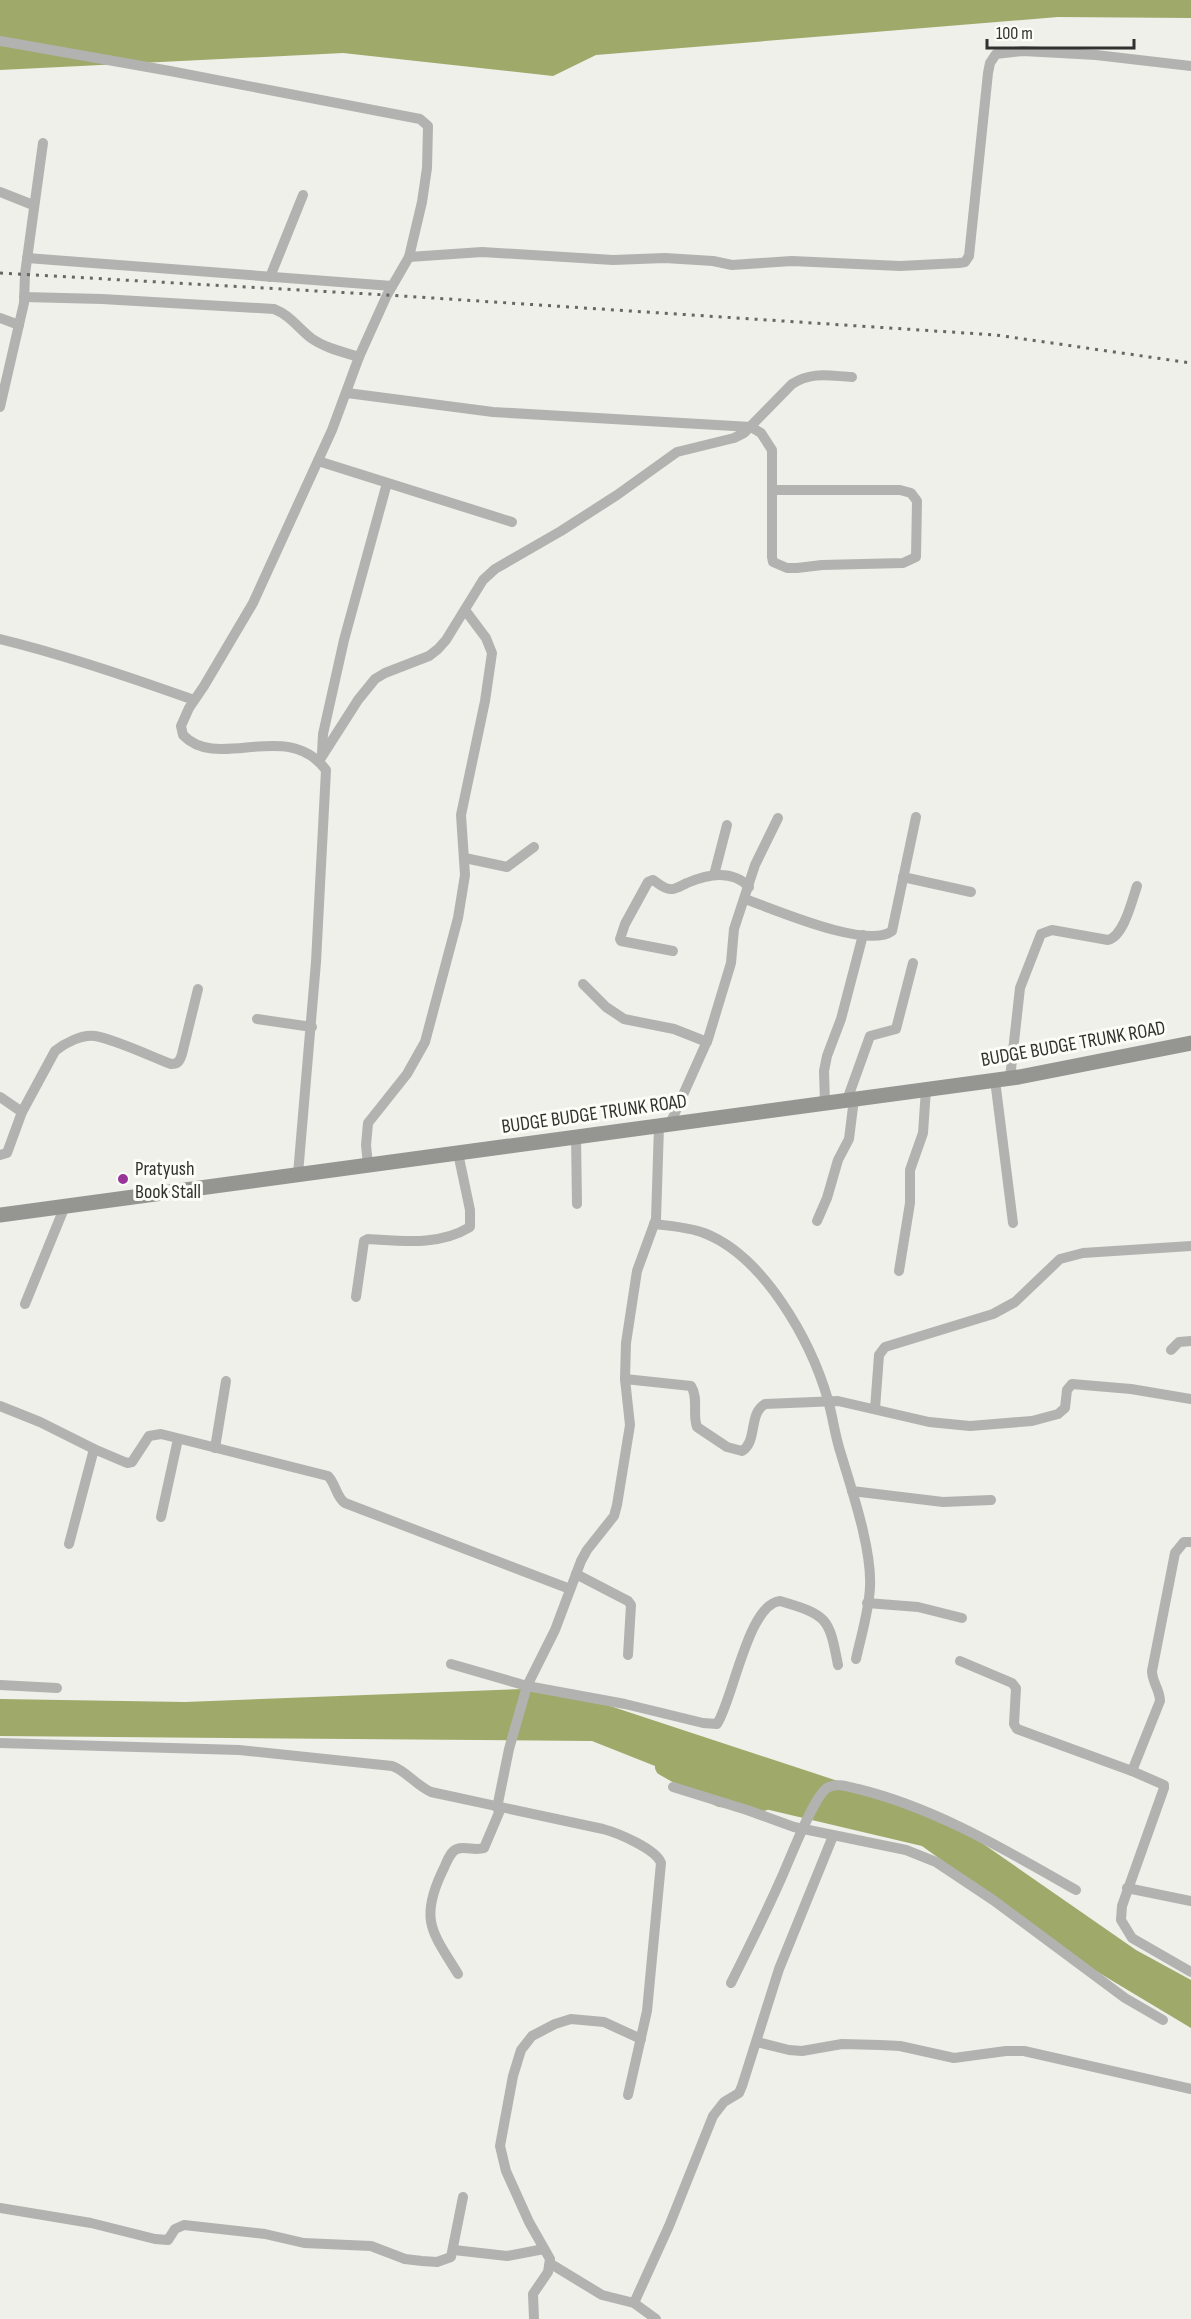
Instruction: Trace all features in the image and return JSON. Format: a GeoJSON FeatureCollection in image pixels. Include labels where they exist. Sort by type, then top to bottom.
{"type":"FeatureCollection","features":[{"type":"Feature","properties":{"kind":"main road","name":"BUDGE BUDGE TRUNK ROAD"},"geometry":{"type":"LineString","coordinates":[[0,1215],[1002,1079],[1191,1043]]}},
{"type":"Feature","properties":{"kind":"street"},"geometry":{"type":"LineString","coordinates":[[0,41],[425,120],[428,126],[427,168],[422,202],[409,257],[392,286],[359,357],[347,393],[318,461],[253,603],[194,700],[184,718],[181,730],[188,741],[209,749],[278,745],[320,759]]}},
{"type":"Feature","properties":{"kind":"street"},"geometry":{"type":"LineString","coordinates":[[409,257],[482,252],[613,260],[665,258],[713,261],[732,265],[792,261],[900,266],[965,262],[969,256],[988,74],[990,63],[996,54],[1023,51],[1096,55],[1191,66]]}},
{"type":"Feature","properties":{"kind":"street"},"geometry":{"type":"LineString","coordinates":[[0,407],[24,297],[33,205],[43,144]]}},
{"type":"Feature","properties":{"kind":"street"},"geometry":{"type":"LineString","coordinates":[[0,192],[33,205]]}},
{"type":"Feature","properties":{"kind":"street"},"geometry":{"type":"LineString","coordinates":[[270,277],[303,195]]}},
{"type":"Feature","properties":{"kind":"street"},"geometry":{"type":"LineString","coordinates":[[27,258],[392,286]]}},
{"type":"Feature","properties":{"kind":"street"},"geometry":{"type":"LineString","coordinates":[[24,297],[274,309],[287,315],[322,344],[359,357]]}},
{"type":"Feature","properties":{"kind":"street"},"geometry":{"type":"LineString","coordinates":[[0,318],[19,325]]}},
{"type":"Feature","properties":{"kind":"street"},"geometry":{"type":"LineString","coordinates":[[320,759],[358,700],[375,679],[429,656],[438,649],[483,580],[495,569],[617,495],[677,452],[734,438],[752,427],[792,384],[800,379],[810,375],[852,377]]}},
{"type":"Feature","properties":{"kind":"street"},"geometry":{"type":"LineString","coordinates":[[347,393],[493,412],[752,427],[761,433],[772,450],[772,490],[772,557],[773,562],[777,565],[797,568],[822,564],[903,563],[916,557],[917,501],[911,492],[900,490],[772,490]]}},
{"type":"Feature","properties":{"kind":"street"},"geometry":{"type":"LineString","coordinates":[[318,461],[512,522]]}},
{"type":"Feature","properties":{"kind":"street"},"geometry":{"type":"LineString","coordinates":[[298,1174],[312,1027],[326,778],[326,770],[320,759],[323,734],[344,640],[387,483]]}},
{"type":"Feature","properties":{"kind":"street"},"geometry":{"type":"LineString","coordinates":[[368,1165],[366,1145],[368,1123],[407,1074],[425,1042],[463,892],[465,858],[461,815],[485,700],[492,654],[486,638],[465,610]]}},
{"type":"Feature","properties":{"kind":"street"},"geometry":{"type":"LineString","coordinates":[[0,639],[106,669],[194,700]]}},
{"type":"Feature","properties":{"kind":"street"},"geometry":{"type":"LineString","coordinates":[[745,899],[844,934],[885,935],[892,931],[916,817]]}},
{"type":"Feature","properties":{"kind":"street"},"geometry":{"type":"LineString","coordinates":[[458,1974],[432,1932],[431,1900],[452,1853],[460,1848],[479,1850],[484,1848],[499,1808],[512,1738],[526,1689],[555,1630],[587,1550],[614,1516],[630,1425],[625,1379],[626,1343],[637,1271],[657,1212],[664,1125],[706,1042],[731,963],[734,929],[755,865],[778,818]]}},
{"type":"Feature","properties":{"kind":"street"},"geometry":{"type":"LineString","coordinates":[[714,875],[727,825]]}},
{"type":"Feature","properties":{"kind":"street"},"geometry":{"type":"LineString","coordinates":[[465,858],[507,867],[534,847]]}},
{"type":"Feature","properties":{"kind":"street"},"geometry":{"type":"LineString","coordinates":[[673,951],[621,941],[621,935],[645,884],[653,880],[666,888],[673,889],[714,875],[733,876],[742,880],[749,887]]}},
{"type":"Feature","properties":{"kind":"street"},"geometry":{"type":"LineString","coordinates":[[903,877],[971,892]]}},
{"type":"Feature","properties":{"kind":"street"},"geometry":{"type":"LineString","coordinates":[[1013,1223],[1002,1079],[1020,988],[1041,934],[1052,930],[1113,939],[1117,936],[1127,916],[1137,886]]}},
{"type":"Feature","properties":{"kind":"street"},"geometry":{"type":"LineString","coordinates":[[825,1103],[824,1071],[827,1056],[837,1033],[863,935]]}},
{"type":"Feature","properties":{"kind":"street"},"geometry":{"type":"LineString","coordinates":[[817,1221],[827,1198],[838,1160],[849,1139],[850,1100],[870,1036],[897,1029],[913,963]]}},
{"type":"Feature","properties":{"kind":"street"},"geometry":{"type":"LineString","coordinates":[[583,984],[606,1007],[624,1019],[674,1029],[706,1042]]}},
{"type":"Feature","properties":{"kind":"street"},"geometry":{"type":"LineString","coordinates":[[0,1155],[7,1153],[22,1112],[55,1051],[81,1038],[95,1036],[171,1064],[180,1061],[198,989]]}},
{"type":"Feature","properties":{"kind":"street"},"geometry":{"type":"LineString","coordinates":[[257,1019],[312,1027]]}},
{"type":"Feature","properties":{"kind":"street"},"geometry":{"type":"LineString","coordinates":[[899,1271],[910,1203],[910,1170],[924,1133],[926,1089]]}},
{"type":"Feature","properties":{"kind":"street"},"geometry":{"type":"LineString","coordinates":[[0,1097],[22,1112]]}},
{"type":"Feature","properties":{"kind":"street"},"geometry":{"type":"LineString","coordinates":[[576,1137],[577,1204]]}},
{"type":"Feature","properties":{"kind":"street"},"geometry":{"type":"LineString","coordinates":[[357,1297],[364,1240],[425,1241],[446,1237],[470,1227],[470,1209],[458,1153]]}},
{"type":"Feature","properties":{"kind":"street"},"geometry":{"type":"LineString","coordinates":[[25,1304],[64,1206]]}},
{"type":"Feature","properties":{"kind":"street"},"geometry":{"type":"LineString","coordinates":[[654,1224],[696,1230],[731,1248],[759,1273],[781,1299],[816,1366],[828,1401],[852,1491],[868,1562],[870,1589],[856,1659]]}},
{"type":"Feature","properties":{"kind":"street"},"geometry":{"type":"LineString","coordinates":[[875,1408],[879,1355],[885,1347],[993,1314],[1015,1302],[1066,1256],[1191,1246]]}},
{"type":"Feature","properties":{"kind":"street"},"geometry":{"type":"LineString","coordinates":[[1171,1350],[1179,1342],[1191,1341]]}},
{"type":"Feature","properties":{"kind":"street"},"geometry":{"type":"LineString","coordinates":[[625,1379],[691,1386],[694,1391],[697,1427],[727,1447],[742,1451],[749,1443],[756,1414],[765,1404],[838,1401],[929,1422],[970,1426],[1032,1421],[1058,1414],[1065,1408],[1067,1390],[1072,1384],[1131,1389],[1191,1399]]}},
{"type":"Feature","properties":{"kind":"street"},"geometry":{"type":"LineString","coordinates":[[215,1448],[226,1381]]}},
{"type":"Feature","properties":{"kind":"street"},"geometry":{"type":"LineString","coordinates":[[0,1406],[40,1422],[119,1461],[132,1462],[149,1436],[161,1434],[328,1476],[333,1480],[341,1500],[354,1507],[570,1589]]}},
{"type":"Feature","properties":{"kind":"street"},"geometry":{"type":"LineString","coordinates":[[161,1517],[178,1438]]}},
{"type":"Feature","properties":{"kind":"street"},"geometry":{"type":"LineString","coordinates":[[69,1544],[94,1449]]}},
{"type":"Feature","properties":{"kind":"street"},"geometry":{"type":"LineString","coordinates":[[852,1491],[943,1502],[991,1500]]}},
{"type":"Feature","properties":{"kind":"street"},"geometry":{"type":"LineString","coordinates":[[1132,1771],[1160,1701],[1160,1695],[1152,1680],[1152,1671],[1175,1553],[1184,1542],[1191,1542]]}},
{"type":"Feature","properties":{"kind":"street"},"geometry":{"type":"LineString","coordinates":[[576,1574],[628,1601],[631,1605],[628,1655]]}},
{"type":"Feature","properties":{"kind":"street"},"geometry":{"type":"LineString","coordinates":[[452,1664],[526,1689],[625,1704],[704,1724],[717,1724],[745,1646],[765,1610],[774,1602],[780,1602],[823,1619],[829,1626],[833,1637],[838,1665]]}},
{"type":"Feature","properties":{"kind":"street"},"geometry":{"type":"LineString","coordinates":[[867,1603],[918,1607],[962,1618]]}},
{"type":"Feature","properties":{"kind":"street"},"geometry":{"type":"LineString","coordinates":[[960,1661],[1012,1683],[1016,1688],[1014,1724],[1017,1729],[1160,1782],[1164,1788],[1148,1838],[1127,1888],[1120,1915],[1126,1930],[1141,1944],[1191,1972]]}},
{"type":"Feature","properties":{"kind":"street"},"geometry":{"type":"LineString","coordinates":[[0,1685],[57,1688]]}},
{"type":"Feature","properties":{"kind":"street"},"geometry":{"type":"LineString","coordinates":[[0,1743],[239,1750],[384,1765],[397,1768],[416,1785],[430,1792],[611,1831],[624,1836],[660,1859],[662,1863],[653,1963],[641,2040],[628,2095]]}},
{"type":"Feature","properties":{"kind":"street"},"geometry":{"type":"LineString","coordinates":[[731,1983],[781,1880],[803,1827],[825,1789],[833,1785],[882,1795],[924,1810],[1076,1890]]}},
{"type":"Feature","properties":{"kind":"street"},"geometry":{"type":"LineString","coordinates":[[673,1787],[833,1836],[906,1850],[936,1862],[993,1900],[1125,1998],[1163,2020]]}},
{"type":"Feature","properties":{"kind":"street"},"geometry":{"type":"LineString","coordinates":[[634,2303],[669,2226],[713,2116],[723,2102],[740,2092],[779,1969],[833,1836]]}},
{"type":"Feature","properties":{"kind":"street"},"geometry":{"type":"LineString","coordinates":[[1127,1888],[1191,1901]]}},
{"type":"Feature","properties":{"kind":"street"},"geometry":{"type":"LineString","coordinates":[[641,2040],[604,2022],[571,2019],[555,2024],[532,2036],[521,2050],[513,2076],[500,2146],[506,2170],[551,2264],[602,2295],[634,2303],[656,2319]]}},
{"type":"Feature","properties":{"kind":"street"},"geometry":{"type":"LineString","coordinates":[[757,2042],[802,2051],[842,2044],[900,2046],[954,2058],[1024,2051],[1191,2089]]}},
{"type":"Feature","properties":{"kind":"street"},"geometry":{"type":"LineString","coordinates":[[0,2208],[91,2223],[162,2240],[168,2240],[176,2229],[184,2225],[265,2234],[304,2242],[371,2246],[405,2259],[429,2262],[445,2261],[451,2257],[463,2197]]}},
{"type":"Feature","properties":{"kind":"street"},"geometry":{"type":"LineString","coordinates":[[454,2250],[507,2256],[544,2249]]}},
{"type":"Feature","properties":{"kind":"street"},"geometry":{"type":"LineString","coordinates":[[534,2319],[533,2294],[551,2264]]}},
{"type":"Feature","properties":{"kind":"shaded area"},"geometry":{"type":"Polygon","coordinates":[[[0,0],[1191,0],[1191,18],[1058,17],[596,55],[553,76],[343,53],[0,70],[0,0]]]}},
{"type":"Feature","properties":{"kind":"shaded area"},"geometry":{"type":"Polygon","coordinates":[[[524,1689],[607,1705],[932,1812],[953,1823],[1136,1950],[1191,1980],[1191,2028],[1096,1971],[922,1846],[761,1808],[592,1741],[0,1736],[0,1699],[185,1702],[524,1689]]]}},
{"type":"Feature","properties":{"kind":"waterway"},"geometry":{"type":"LineString","coordinates":[[664,1767],[720,1798],[763,1802]]}},
{"type":"Feature","properties":{"kind":"railway"},"geometry":{"type":"LineString","coordinates":[[0,273],[387,295],[996,335],[1191,363]]}},
{"type":"Feature","properties":{"kind":"place","name":"Pratyush Book Stall"},"geometry":{"type":"Point","coordinates":[123,1179]}}]}
